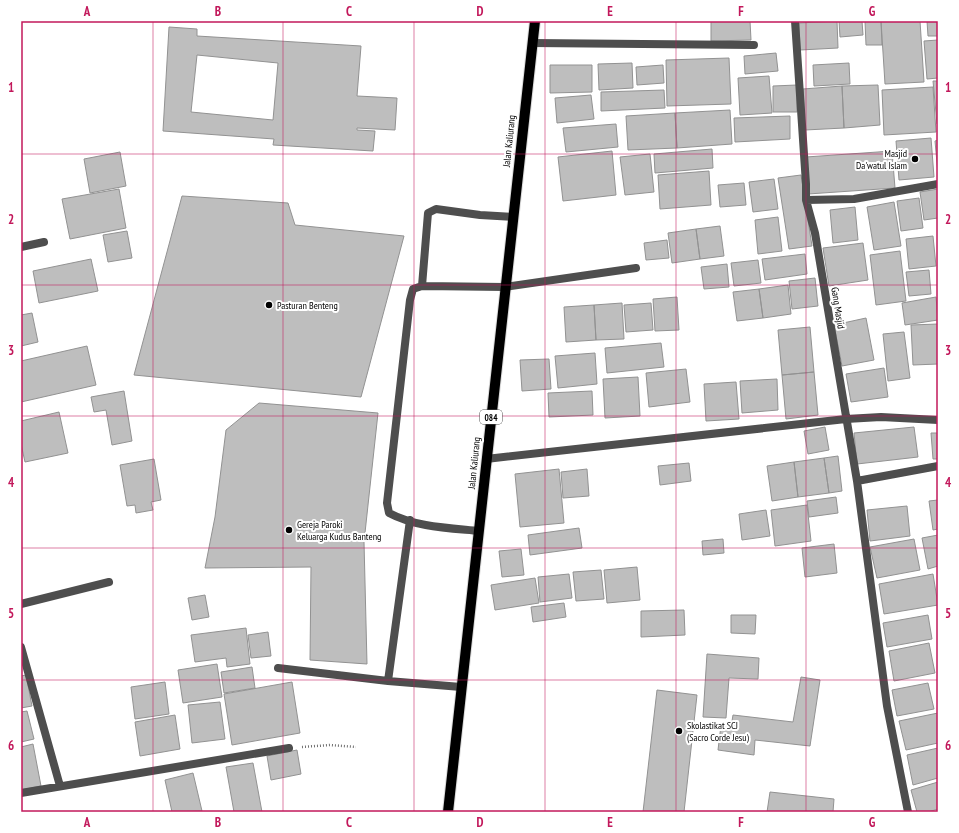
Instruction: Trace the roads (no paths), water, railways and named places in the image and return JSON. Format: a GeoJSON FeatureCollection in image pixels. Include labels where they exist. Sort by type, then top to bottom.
{"type":"FeatureCollection","features":[{"type":"Feature","properties":{"kind":"main road","name":"Jalan Kaliurang"},"geometry":{"type":"LineString","coordinates":[[448,812],[535,21]]}},
{"type":"Feature","properties":{"kind":"street","name":"Gang Masjid"},"geometry":{"type":"LineString","coordinates":[[795,21],[806,200],[815,233],[846,419],[858,481],[887,706],[908,812]]}},
{"type":"Feature","properties":{"kind":"street"},"geometry":{"type":"LineString","coordinates":[[532,43],[754,45]]}},
{"type":"Feature","properties":{"kind":"street"},"geometry":{"type":"LineString","coordinates":[[806,200],[854,199],[938,184]]}},
{"type":"Feature","properties":{"kind":"street"},"geometry":{"type":"LineString","coordinates":[[422,286],[428,213],[436,209],[480,215],[513,217]]}},
{"type":"Feature","properties":{"kind":"street"},"geometry":{"type":"LineString","coordinates":[[21,247],[44,242]]}},
{"type":"Feature","properties":{"kind":"street"},"geometry":{"type":"LineString","coordinates":[[478,531],[444,527],[410,520],[389,513],[387,503],[410,300],[413,289],[422,286],[505,287],[636,268]]}},
{"type":"Feature","properties":{"kind":"street"},"geometry":{"type":"LineString","coordinates":[[486,459],[846,419],[881,417],[938,420]]}},
{"type":"Feature","properties":{"kind":"street"},"geometry":{"type":"LineString","coordinates":[[858,481],[938,466]]}},
{"type":"Feature","properties":{"kind":"street"},"geometry":{"type":"LineString","coordinates":[[388,681],[410,520]]}},
{"type":"Feature","properties":{"kind":"street"},"geometry":{"type":"LineString","coordinates":[[21,604],[110,582]]}},
{"type":"Feature","properties":{"kind":"street"},"geometry":{"type":"LineString","coordinates":[[21,647],[60,786]]}},
{"type":"Feature","properties":{"kind":"street"},"geometry":{"type":"LineString","coordinates":[[278,668],[388,681],[461,687]]}},
{"type":"Feature","properties":{"kind":"street"},"geometry":{"type":"LineString","coordinates":[[21,793],[290,748]]}},
{"type":"Feature","properties":{"kind":"place","name":"Masjid Da'watul Islam"},"geometry":{"type":"Point","coordinates":[915,159]}},
{"type":"Feature","properties":{"kind":"place","name":"Pasturan Benteng"},"geometry":{"type":"Point","coordinates":[269,305]}},
{"type":"Feature","properties":{"kind":"place","name":"Gereja Paroki Keluarga Kudus Banteng"},"geometry":{"type":"Point","coordinates":[289,530]}},
{"type":"Feature","properties":{"kind":"place","name":"Skolastikat SCJ (Sacro Corde Jesu)"},"geometry":{"type":"Point","coordinates":[679,731]}}]}
